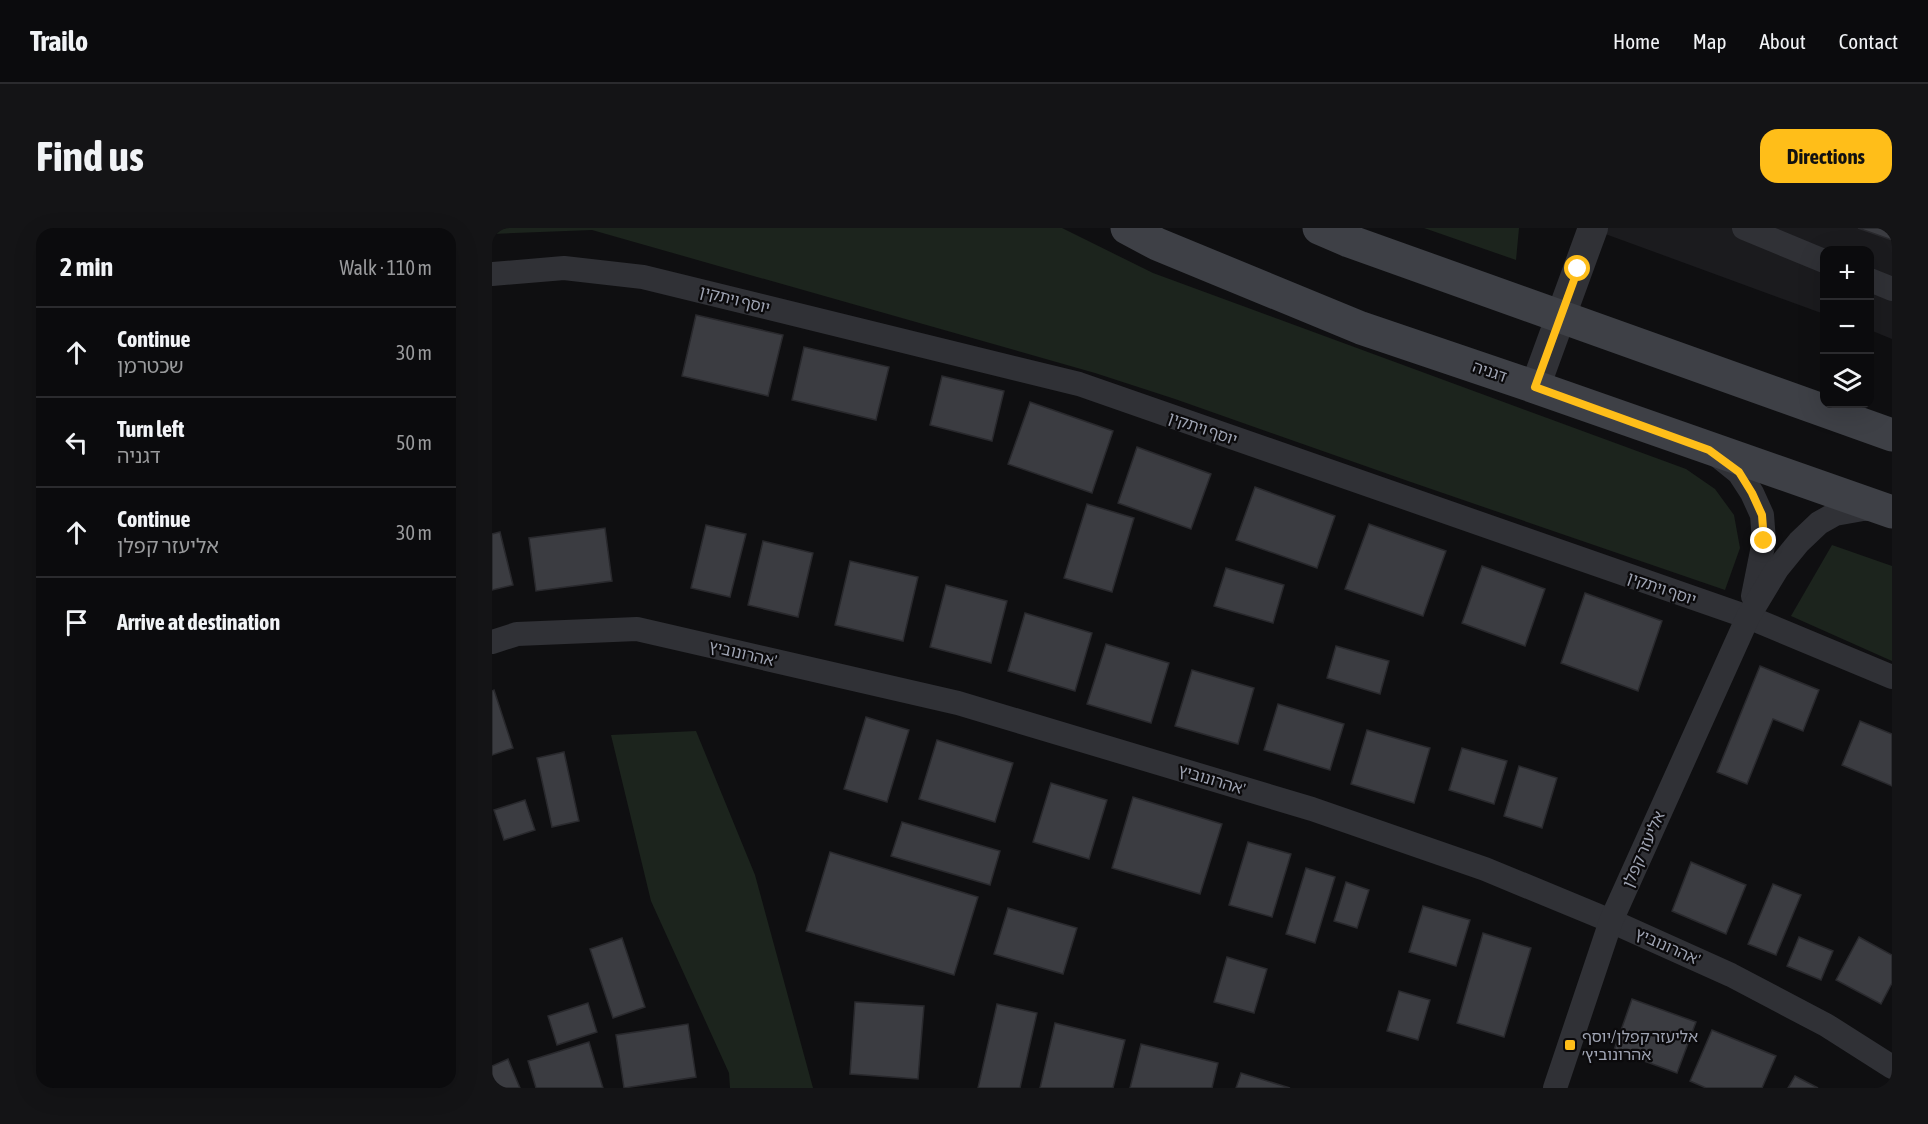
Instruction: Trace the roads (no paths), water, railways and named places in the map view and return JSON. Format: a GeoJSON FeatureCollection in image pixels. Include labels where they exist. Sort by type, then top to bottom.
{"type":"FeatureCollection","features":[{"type":"Feature","properties":{"kind":"main road","name":"דגניה"},"geometry":{"type":"LineString","coordinates":[[1127,228],[1157,243],[1361,328],[1889,511]]}},
{"type":"Feature","properties":{"kind":"main road"},"geometry":{"type":"LineString","coordinates":[[1319,228],[1348,241],[1892,435]]}},
{"type":"Feature","properties":{"kind":"street"},"geometry":{"type":"LineString","coordinates":[[1535,387],[1593,228]]}},
{"type":"Feature","properties":{"kind":"street"},"geometry":{"type":"LineString","coordinates":[[1744,228],[1820,259]]}},
{"type":"Feature","properties":{"kind":"street","name":"יוסף ויתקין"},"geometry":{"type":"LineString","coordinates":[[492,274],[564,268],[643,277],[1079,384],[1748,617],[1892,677]]}},
{"type":"Feature","properties":{"kind":"street"},"geometry":{"type":"LineString","coordinates":[[1874,282],[1892,289]]}},
{"type":"Feature","properties":{"kind":"street","name":"אליעזר קפלן"},"geometry":{"type":"LineString","coordinates":[[1709,450],[1739,472],[1762,515],[1764,541],[1748,617]]}},
{"type":"Feature","properties":{"kind":"street","name":"אליעזר קפלן"},"geometry":{"type":"LineString","coordinates":[[1555,1088],[1611,921],[1748,617],[1777,569],[1799,542],[1819,523],[1835,514],[1863,509],[1889,511]]}},
{"type":"Feature","properties":{"kind":"street","name":"אהרונוביץ'"},"geometry":{"type":"LineString","coordinates":[[492,642],[517,634],[637,629],[958,703],[1312,809],[1485,869],[1611,921],[1731,975],[1826,1025],[1892,1067]]}},
{"type":"Feature","properties":{"kind":"place","name":"אליעזר קפלן/יוסף אהרונוביץ׳"},"geometry":{"type":"Point","coordinates":[1570,1045]}}]}
